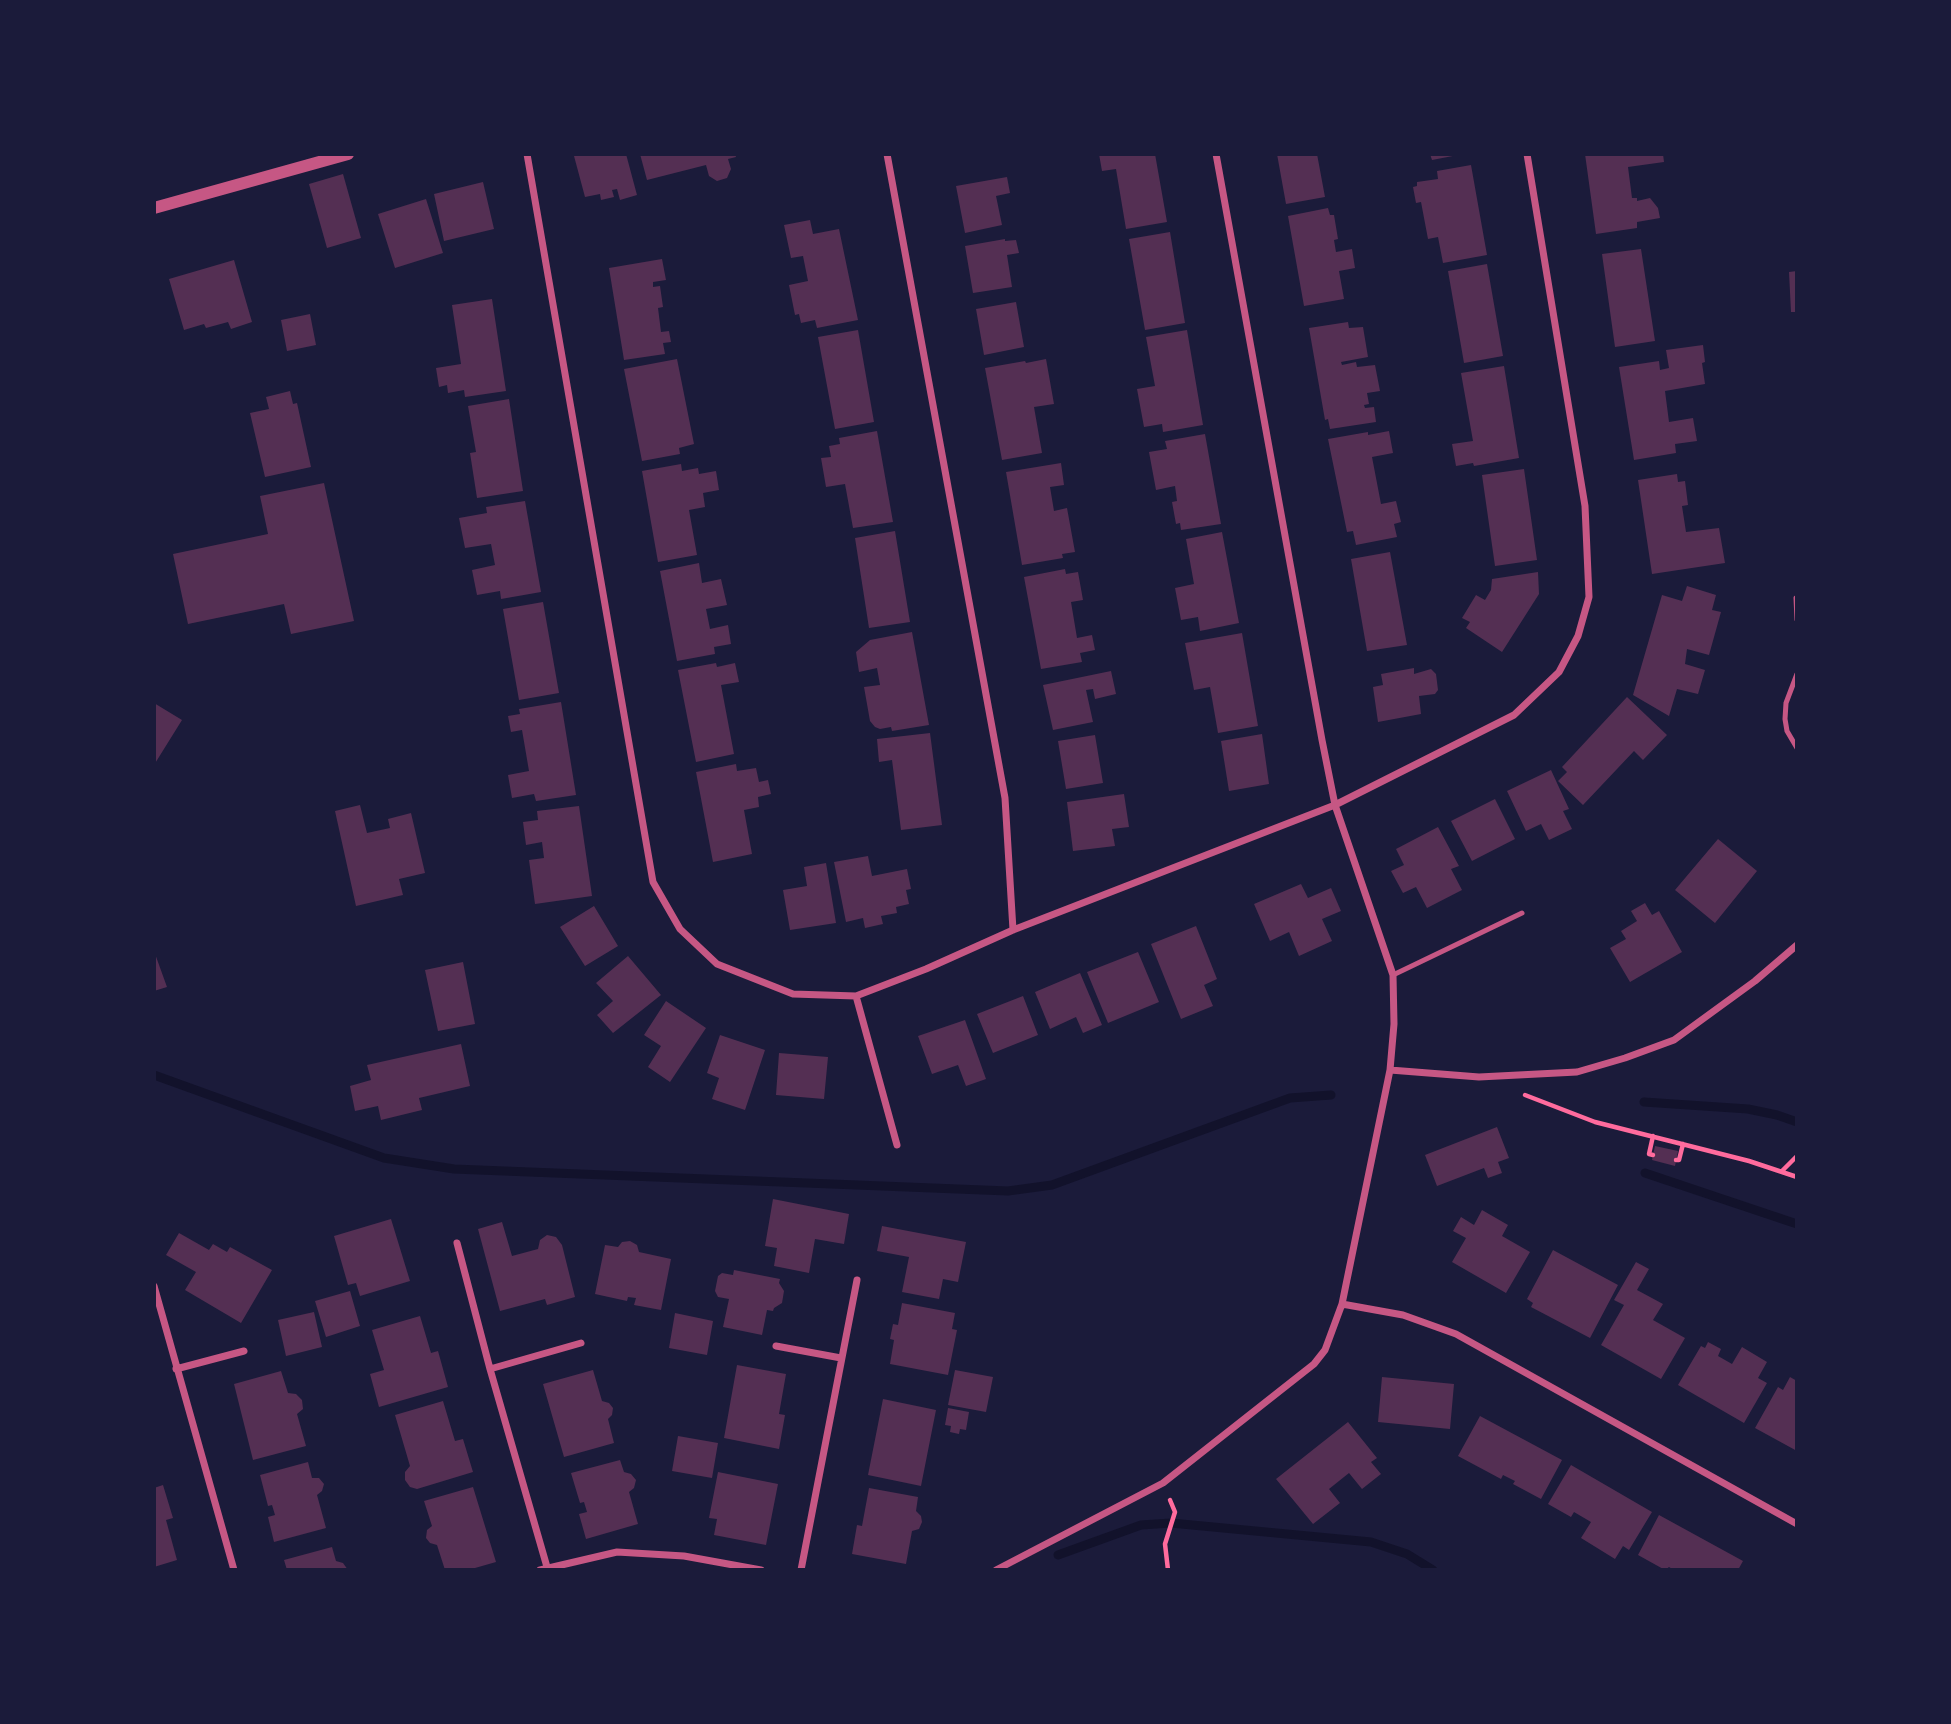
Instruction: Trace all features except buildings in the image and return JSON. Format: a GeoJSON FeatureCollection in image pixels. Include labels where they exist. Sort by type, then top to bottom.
{"type":"FeatureCollection","features":[{"type":"Feature","properties":{"kind":"street"},"geometry":{"type":"LineString","coordinates":[[154,208],[302,160],[348,154]]}},
{"type":"Feature","properties":{"kind":"street"},"geometry":{"type":"LineString","coordinates":[[527,154],[653,882],[680,929],[717,964],[793,994],[856,996],[926,969],[1013,930],[1335,805],[1514,715],[1559,672],[1578,636],[1590,597],[1585,506],[1527,154]]}},
{"type":"Feature","properties":{"kind":"street"},"geometry":{"type":"LineString","coordinates":[[887,154],[1005,798],[1013,930]]}},
{"type":"Feature","properties":{"kind":"street"},"geometry":{"type":"LineString","coordinates":[[996,1570],[1163,1483],[1314,1364],[1325,1350],[1342,1304],[1390,1070],[1394,1024],[1393,975],[1335,805],[1216,154]]}},
{"type":"Feature","properties":{"kind":"street"},"geometry":{"type":"LineString","coordinates":[[1390,1070],[1479,1077],[1577,1072],[1625,1058],[1674,1040],[1755,981],[1797,945]]}},
{"type":"Feature","properties":{"kind":"street"},"geometry":{"type":"LineString","coordinates":[[856,996],[897,1145]]}},
{"type":"Feature","properties":{"kind":"street"},"geometry":{"type":"LineString","coordinates":[[457,1243],[544,1569],[617,1552],[684,1556],[761,1570]]}},
{"type":"Feature","properties":{"kind":"street"},"geometry":{"type":"LineString","coordinates":[[801,1570],[857,1280]]}},
{"type":"Feature","properties":{"kind":"street"},"geometry":{"type":"LineString","coordinates":[[154,1286],[234,1570]]}},
{"type":"Feature","properties":{"kind":"street"},"geometry":{"type":"LineString","coordinates":[[1342,1304],[1403,1315],[1456,1334],[1797,1524]]}},
{"type":"Feature","properties":{"kind":"street"},"geometry":{"type":"LineString","coordinates":[[490,1369],[581,1343]]}},
{"type":"Feature","properties":{"kind":"street"},"geometry":{"type":"LineString","coordinates":[[776,1346],[841,1358]]}},
{"type":"Feature","properties":{"kind":"street"},"geometry":{"type":"LineString","coordinates":[[176,1369],[244,1351]]}},
{"type":"Feature","properties":{"kind":"lane"},"geometry":{"type":"LineString","coordinates":[[1796,598],[1797,620]]}},
{"type":"Feature","properties":{"kind":"lane"},"geometry":{"type":"LineString","coordinates":[[1797,674],[1786,703],[1785,719],[1787,731],[1797,748]]}},
{"type":"Feature","properties":{"kind":"lane"},"geometry":{"type":"LineString","coordinates":[[1393,975],[1522,913]]}},
{"type":"Feature","properties":{"kind":"path"},"geometry":{"type":"LineString","coordinates":[[1517,1092],[1595,1122],[1749,1161],[1797,1177]]}},
{"type":"Feature","properties":{"kind":"path"},"geometry":{"type":"LineString","coordinates":[[1653,1136],[1649,1154],[1653,1155]]}},
{"type":"Feature","properties":{"kind":"path"},"geometry":{"type":"LineString","coordinates":[[1676,1160],[1679,1160],[1683,1144]]}},
{"type":"Feature","properties":{"kind":"path"},"geometry":{"type":"LineString","coordinates":[[1782,1171],[1797,1156]]}},
{"type":"Feature","properties":{"kind":"path"},"geometry":{"type":"LineString","coordinates":[[1168,1570],[1165,1544],[1175,1512]]}},
{"type":"Feature","properties":{"kind":"waterway"},"geometry":{"type":"LineString","coordinates":[[154,1075],[384,1158],[454,1169],[1008,1191],[1052,1185],[1290,1098],[1331,1095]]}},
{"type":"Feature","properties":{"kind":"waterway"},"geometry":{"type":"LineString","coordinates":[[1644,1102],[1748,1109],[1797,1122]]}},
{"type":"Feature","properties":{"kind":"waterway"},"geometry":{"type":"LineString","coordinates":[[1645,1173],[1797,1224]]}},
{"type":"Feature","properties":{"kind":"waterway"},"geometry":{"type":"LineString","coordinates":[[1058,1555],[1141,1525],[1171,1523],[1371,1542],[1407,1554],[1433,1570]]}}]}
